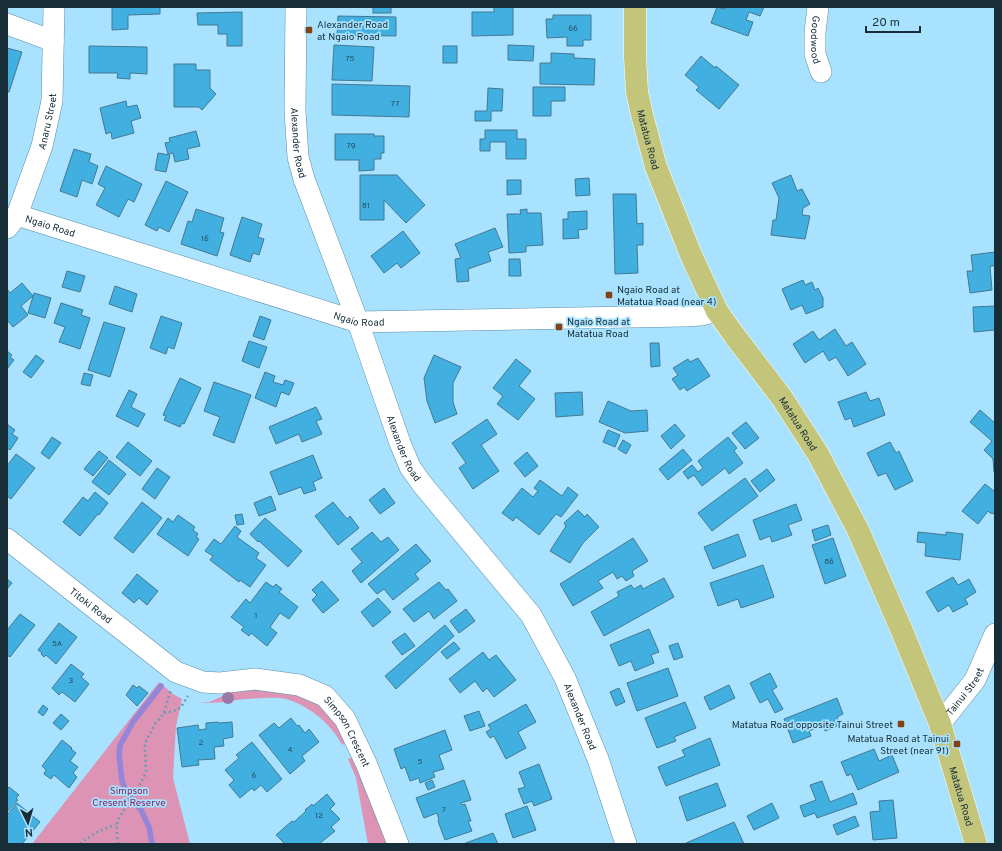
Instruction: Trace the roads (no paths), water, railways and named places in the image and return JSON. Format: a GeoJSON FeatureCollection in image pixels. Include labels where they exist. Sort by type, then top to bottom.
{"type":"FeatureCollection","features":[{"type":"Feature","properties":{"kind":"main road","name":"Matatua Road"},"geometry":{"type":"LineString","coordinates":[[635,7],[637,92],[642,115],[656,167],[691,255],[717,311],[734,336],[782,398],[818,454],[858,530],[902,631],[940,724],[976,844]]}},
{"type":"Feature","properties":{"kind":"street","name":"Anaru Street"},"geometry":{"type":"LineString","coordinates":[[12,222],[42,146],[52,101],[54,7]]}},
{"type":"Feature","properties":{"kind":"street","name":"Alexander Road"},"geometry":{"type":"LineString","coordinates":[[296,7],[295,111],[298,157],[304,179],[358,322],[400,442],[410,467],[422,484],[531,615],[565,678],[598,759],[626,844]]}},
{"type":"Feature","properties":{"kind":"street","name":"Goodwood"},"geometry":{"type":"LineString","coordinates":[[818,7],[815,32],[815,54],[821,72]]}},
{"type":"Feature","properties":{"kind":"street"},"geometry":{"type":"LineString","coordinates":[[7,24],[53,42]]}},
{"type":"Feature","properties":{"kind":"street","name":"Ngaio Road"},"geometry":{"type":"LineString","coordinates":[[12,222],[358,322],[685,316],[701,315],[717,311]]}},
{"type":"Feature","properties":{"kind":"street","name":"Titoki Road"},"geometry":{"type":"LineString","coordinates":[[7,538],[176,672]]}},
{"type":"Feature","properties":{"kind":"street","name":"Tainui Street"},"geometry":{"type":"LineString","coordinates":[[940,724],[975,680],[994,638]]}},
{"type":"Feature","properties":{"kind":"street","name":"Simpson Crescent"},"geometry":{"type":"LineString","coordinates":[[176,672],[203,682],[220,683],[256,679],[300,685],[325,696],[345,719],[366,763],[398,844]]}},
{"type":"Feature","properties":{"kind":"waterway"},"geometry":{"type":"LineString","coordinates":[[152,844],[149,827],[141,810],[128,795],[122,781],[119,754],[120,745],[133,722],[161,686]]}},
{"type":"Feature","properties":{"kind":"place","name":"Alexander Road at Ngaio Road"},"geometry":{"type":"Point","coordinates":[309,30]}},
{"type":"Feature","properties":{"kind":"place","name":"Ngaio Road at Matatua Road (near 4)"},"geometry":{"type":"Point","coordinates":[609,295]}},
{"type":"Feature","properties":{"kind":"place","name":"Ngaio Road at Matatua Road"},"geometry":{"type":"Point","coordinates":[559,327]}},
{"type":"Feature","properties":{"kind":"place","name":"Matatua Road opposite Tainui Street"},"geometry":{"type":"Point","coordinates":[901,724]}},
{"type":"Feature","properties":{"kind":"place","name":"Matatua Road at Tainui Street (near 91)"},"geometry":{"type":"Point","coordinates":[957,744]}},
{"type":"Feature","properties":{"kind":"park label","name":"Simpson Cresent Reserve"},"geometry":{"type":"Point","coordinates":[129,796]}}]}
